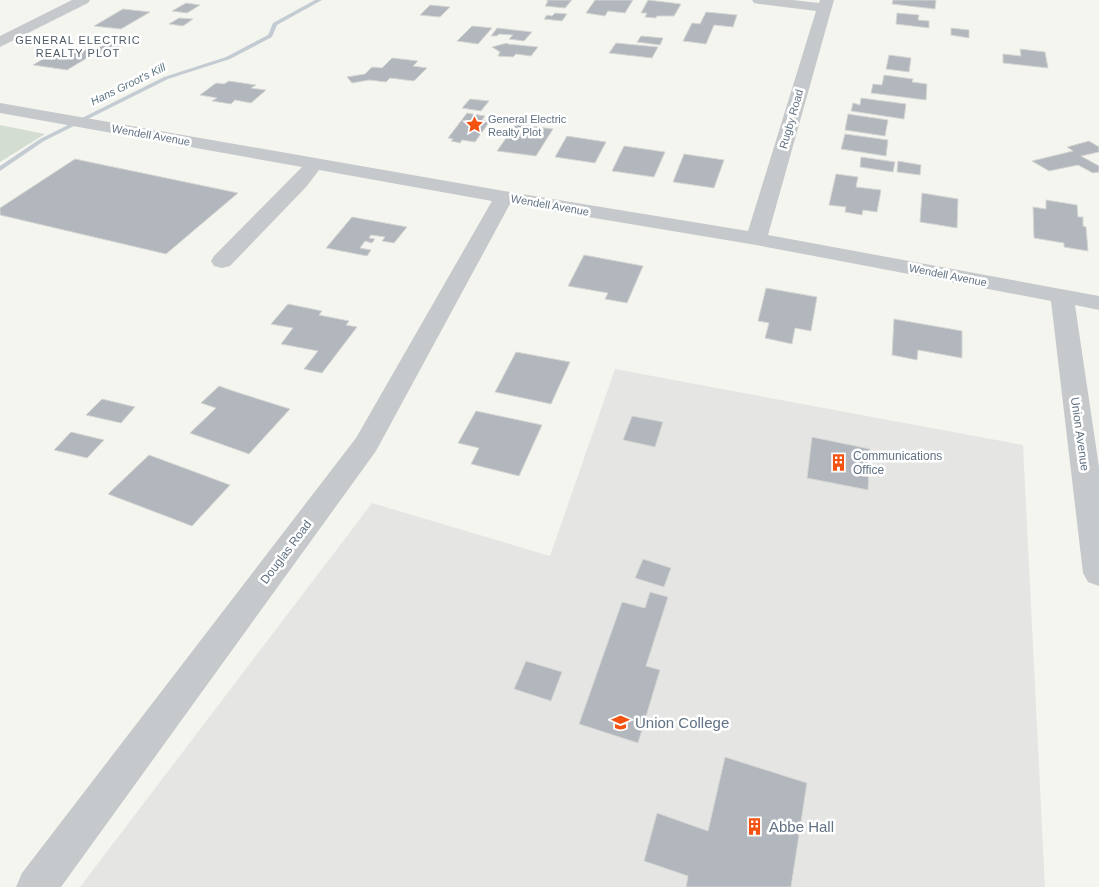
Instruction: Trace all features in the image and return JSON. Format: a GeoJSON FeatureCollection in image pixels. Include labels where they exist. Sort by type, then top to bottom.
{"type":"FeatureCollection","features":[{"type":"Feature","properties":{"kind":"street"},"geometry":{"type":"LineString","coordinates":[[0,42],[83,0]]}},
{"type":"Feature","properties":{"kind":"street"},"geometry":{"type":"LineString","coordinates":[[759,0],[825,4]]}},
{"type":"Feature","properties":{"kind":"street","name":"Rugby Road"},"geometry":{"type":"LineString","coordinates":[[756,239],[825,4]]}},
{"type":"Feature","properties":{"kind":"street","name":"Wendell Avenue"},"geometry":{"type":"LineString","coordinates":[[0,108],[504,197],[756,239],[1099,302]]}},
{"type":"Feature","properties":{"kind":"street"},"geometry":{"type":"LineString","coordinates":[[222,261],[300,182],[314,164]]}},
{"type":"Feature","properties":{"kind":"street","name":"Douglas Road"},"geometry":{"type":"LineString","coordinates":[[36,887],[366,444],[504,197]]}},
{"type":"Feature","properties":{"kind":"street","name":"Union Avenue"},"geometry":{"type":"LineString","coordinates":[[1062,296],[1099,572]]}},
{"type":"Feature","properties":{"kind":"shaded area"},"geometry":{"type":"Polygon","coordinates":[[[0,125],[45,134],[0,162],[0,125]]]}},
{"type":"Feature","properties":{"kind":"shaded area","name":"Union College"},"geometry":{"type":"Polygon","coordinates":[[[615,369],[1023,445],[1045,887],[80,887],[372,503],[550,556],[615,369]]]}},
{"type":"Feature","properties":{"kind":"building"},"geometry":{"type":"Polygon","coordinates":[[[546,0],[572,0],[565,8],[545,6],[548,1],[546,0]]]}},
{"type":"Feature","properties":{"kind":"building"},"geometry":{"type":"Polygon","coordinates":[[[595,0],[633,0],[625,13],[608,11],[605,16],[586,13],[595,0]]]}},
{"type":"Feature","properties":{"kind":"building"},"geometry":{"type":"Polygon","coordinates":[[[648,0],[681,4],[674,16],[645,17],[647,13],[641,13],[648,0]]]}},
{"type":"Feature","properties":{"kind":"building"},"geometry":{"type":"Polygon","coordinates":[[[893,0],[936,0],[935,9],[892,4],[893,0]]]}},
{"type":"Feature","properties":{"kind":"building"},"geometry":{"type":"Polygon","coordinates":[[[186,3],[200,5],[187,13],[172,11],[186,3]]]}},
{"type":"Feature","properties":{"kind":"building"},"geometry":{"type":"Polygon","coordinates":[[[430,5],[450,7],[440,17],[420,15],[430,5]]]}},
{"type":"Feature","properties":{"kind":"building"},"geometry":{"type":"Polygon","coordinates":[[[123,9],[150,12],[121,29],[94,26],[123,9]]]}},
{"type":"Feature","properties":{"kind":"building"},"geometry":{"type":"Polygon","coordinates":[[[706,12],[737,15],[733,27],[714,25],[706,44],[683,41],[692,23],[700,24],[706,12]]]}},
{"type":"Feature","properties":{"kind":"building"},"geometry":{"type":"Polygon","coordinates":[[[555,13],[567,14],[562,21],[544,19],[547,15],[552,16],[555,13]]]}},
{"type":"Feature","properties":{"kind":"building"},"geometry":{"type":"Polygon","coordinates":[[[897,13],[919,15],[918,20],[929,21],[929,28],[896,24],[897,13]]]}},
{"type":"Feature","properties":{"kind":"building"},"geometry":{"type":"Polygon","coordinates":[[[179,18],[193,19],[183,26],[169,24],[179,18]]]}},
{"type":"Feature","properties":{"kind":"building"},"geometry":{"type":"Polygon","coordinates":[[[472,26],[492,28],[478,44],[457,41],[472,26]]]}},
{"type":"Feature","properties":{"kind":"building"},"geometry":{"type":"Polygon","coordinates":[[[497,28],[532,32],[524,41],[509,39],[513,35],[499,34],[491,36],[497,28]]]}},
{"type":"Feature","properties":{"kind":"building"},"geometry":{"type":"Polygon","coordinates":[[[951,28],[969,30],[969,38],[951,35],[951,28]]]}},
{"type":"Feature","properties":{"kind":"building"},"geometry":{"type":"Polygon","coordinates":[[[641,36],[663,38],[660,45],[637,42],[641,36]]]}},
{"type":"Feature","properties":{"kind":"building"},"geometry":{"type":"Polygon","coordinates":[[[107,41],[125,44],[104,57],[92,55],[67,70],[33,65],[53,53],[70,55],[80,49],[92,51],[107,41]]]}},
{"type":"Feature","properties":{"kind":"building"},"geometry":{"type":"Polygon","coordinates":[[[507,43],[538,47],[531,56],[516,54],[513,57],[498,56],[500,52],[492,47],[507,43]]]}},
{"type":"Feature","properties":{"kind":"building"},"geometry":{"type":"Polygon","coordinates":[[[616,43],[658,47],[652,58],[609,53],[616,43]]]}},
{"type":"Feature","properties":{"kind":"building"},"geometry":{"type":"Polygon","coordinates":[[[1020,49],[1045,52],[1048,68],[1003,63],[1003,54],[1021,56],[1020,49]]]}},
{"type":"Feature","properties":{"kind":"building"},"geometry":{"type":"Polygon","coordinates":[[[889,55],[911,58],[909,72],[886,69],[889,55]]]}},
{"type":"Feature","properties":{"kind":"building"},"geometry":{"type":"Polygon","coordinates":[[[392,58],[418,61],[413,66],[427,68],[414,81],[390,78],[386,82],[369,80],[352,83],[347,77],[365,74],[372,67],[382,68],[392,58]]]}},
{"type":"Feature","properties":{"kind":"building"},"geometry":{"type":"Polygon","coordinates":[[[884,75],[913,79],[912,82],[927,84],[926,100],[871,93],[873,84],[882,85],[884,75]]]}},
{"type":"Feature","properties":{"kind":"building"},"geometry":{"type":"Polygon","coordinates":[[[229,81],[256,85],[251,88],[266,90],[251,103],[235,100],[231,104],[212,101],[217,98],[200,95],[216,83],[224,84],[229,81]]]}},
{"type":"Feature","properties":{"kind":"building"},"geometry":{"type":"Polygon","coordinates":[[[861,98],[906,104],[904,119],[851,111],[853,103],[860,105],[861,98]]]}},
{"type":"Feature","properties":{"kind":"building"},"geometry":{"type":"Polygon","coordinates":[[[470,99],[489,101],[481,111],[462,108],[470,99]]]}},
{"type":"Feature","properties":{"kind":"building"},"geometry":{"type":"Polygon","coordinates":[[[467,113],[485,116],[482,120],[490,121],[475,142],[462,140],[460,143],[451,141],[453,139],[448,138],[467,113]]]}},
{"type":"Feature","properties":{"kind":"building"},"geometry":{"type":"Polygon","coordinates":[[[848,114],[888,120],[885,136],[845,130],[848,114]]]}},
{"type":"Feature","properties":{"kind":"building"},"geometry":{"type":"Polygon","coordinates":[[[516,124],[553,129],[536,156],[497,151],[516,124]]]}},
{"type":"Feature","properties":{"kind":"building"},"geometry":{"type":"Polygon","coordinates":[[[845,134],[888,140],[886,156],[841,149],[845,134]]]}},
{"type":"Feature","properties":{"kind":"building"},"geometry":{"type":"Polygon","coordinates":[[[567,136],[606,142],[595,163],[555,157],[567,136]]]}},
{"type":"Feature","properties":{"kind":"building"},"geometry":{"type":"Polygon","coordinates":[[[1089,141],[1099,147],[1099,152],[1081,156],[1099,166],[1099,172],[1093,173],[1078,165],[1049,171],[1032,161],[1073,151],[1067,147],[1089,141]]]}},
{"type":"Feature","properties":{"kind":"building"},"geometry":{"type":"Polygon","coordinates":[[[624,146],[665,152],[654,177],[612,171],[624,146]]]}},
{"type":"Feature","properties":{"kind":"building"},"geometry":{"type":"Polygon","coordinates":[[[684,154],[724,160],[714,188],[673,182],[684,154]]]}},
{"type":"Feature","properties":{"kind":"building"},"geometry":{"type":"Polygon","coordinates":[[[861,157],[895,162],[893,172],[860,167],[861,157]]]}},
{"type":"Feature","properties":{"kind":"building"},"geometry":{"type":"Polygon","coordinates":[[[75,159],[238,193],[166,254],[0,215],[0,208],[75,159]]]}},
{"type":"Feature","properties":{"kind":"building"},"geometry":{"type":"Polygon","coordinates":[[[898,161],[921,165],[920,175],[897,172],[898,161]]]}},
{"type":"Feature","properties":{"kind":"building"},"geometry":{"type":"Polygon","coordinates":[[[836,174],[858,177],[856,187],[881,190],[877,212],[863,210],[862,215],[845,212],[846,207],[829,205],[836,174]]]}},
{"type":"Feature","properties":{"kind":"building"},"geometry":{"type":"Polygon","coordinates":[[[922,193],[958,199],[957,228],[920,222],[922,193]]]}},
{"type":"Feature","properties":{"kind":"building"},"geometry":{"type":"Polygon","coordinates":[[[1046,200],[1077,205],[1078,217],[1083,217],[1083,226],[1086,227],[1088,251],[1064,247],[1064,243],[1034,238],[1033,207],[1046,209],[1046,200]]]}},
{"type":"Feature","properties":{"kind":"building"},"geometry":{"type":"Polygon","coordinates":[[[352,217],[407,227],[394,243],[382,241],[385,237],[371,235],[369,238],[375,239],[372,243],[365,241],[360,248],[371,250],[367,256],[326,248],[352,217]]]}},
{"type":"Feature","properties":{"kind":"building"},"geometry":{"type":"Polygon","coordinates":[[[584,255],[643,266],[627,303],[605,299],[608,293],[568,286],[584,255]]]}},
{"type":"Feature","properties":{"kind":"building"},"geometry":{"type":"Polygon","coordinates":[[[766,288],[817,297],[811,331],[795,328],[792,344],[765,338],[769,323],[758,321],[766,288]]]}},
{"type":"Feature","properties":{"kind":"building"},"geometry":{"type":"Polygon","coordinates":[[[288,304],[322,311],[319,315],[349,321],[346,325],[357,327],[322,373],[304,369],[318,351],[281,344],[293,328],[271,324],[288,304]]]}},
{"type":"Feature","properties":{"kind":"building"},"geometry":{"type":"Polygon","coordinates":[[[894,319],[962,331],[962,358],[918,350],[917,360],[892,355],[894,319]]]}},
{"type":"Feature","properties":{"kind":"building"},"geometry":{"type":"Polygon","coordinates":[[[516,352],[570,362],[551,404],[495,392],[516,352]]]}},
{"type":"Feature","properties":{"kind":"building"},"geometry":{"type":"Polygon","coordinates":[[[219,386],[290,409],[249,454],[190,433],[216,408],[201,403],[219,386]]]}},
{"type":"Feature","properties":{"kind":"building"},"geometry":{"type":"Polygon","coordinates":[[[102,399],[135,407],[121,423],[86,415],[102,399]]]}},
{"type":"Feature","properties":{"kind":"building"},"geometry":{"type":"Polygon","coordinates":[[[476,411],[542,425],[519,476],[471,464],[479,448],[458,443],[476,411]]]}},
{"type":"Feature","properties":{"kind":"building"},"geometry":{"type":"Polygon","coordinates":[[[632,416],[663,422],[655,447],[623,440],[632,416]]]}},
{"type":"Feature","properties":{"kind":"building"},"geometry":{"type":"Polygon","coordinates":[[[71,432],[104,440],[87,458],[54,450],[71,432]]]}},
{"type":"Feature","properties":{"kind":"building","name":"Communications Office"},"geometry":{"type":"Polygon","coordinates":[[[812,437],[870,449],[868,490],[807,478],[812,437]]]}},
{"type":"Feature","properties":{"kind":"building"},"geometry":{"type":"Polygon","coordinates":[[[149,455],[230,485],[192,526],[108,494],[149,455]]]}},
{"type":"Feature","properties":{"kind":"building"},"geometry":{"type":"Polygon","coordinates":[[[643,559],[671,568],[664,587],[635,578],[643,559]]]}},
{"type":"Feature","properties":{"kind":"building"},"geometry":{"type":"Polygon","coordinates":[[[650,592],[668,597],[646,666],[660,670],[638,743],[579,724],[622,602],[645,608],[650,592]]]}},
{"type":"Feature","properties":{"kind":"building"},"geometry":{"type":"Polygon","coordinates":[[[526,661],[562,672],[551,701],[514,689],[526,661]]]}},
{"type":"Feature","properties":{"kind":"building","name":"Abbe Hall"},"geometry":{"type":"Polygon","coordinates":[[[725,757],[807,783],[791,887],[686,887],[688,876],[644,861],[657,813],[708,831],[725,757]]]}},
{"type":"Feature","properties":{"kind":"waterway","name":"Hans Groot's Kill"},"geometry":{"type":"LineString","coordinates":[[0,169],[42,140],[166,78],[228,58],[270,36],[275,24],[319,0]]}},
{"type":"Feature","properties":{"kind":"place","name":"General Electric Realty Plot"},"geometry":{"type":"Point","coordinates":[474,125]}},
{"type":"Feature","properties":{"kind":"place","name":"Communications Office"},"geometry":{"type":"Point","coordinates":[839,463]}},
{"type":"Feature","properties":{"kind":"place","name":"Union College"},"geometry":{"type":"Point","coordinates":[621,722]}},
{"type":"Feature","properties":{"kind":"place","name":"Abbe Hall"},"geometry":{"type":"Point","coordinates":[755,826]}},
{"type":"Feature","properties":{"kind":"district","name":"GENERAL ELECTRIC REALTY PLOT"},"geometry":{"type":"Point","coordinates":[78,46]}}]}
